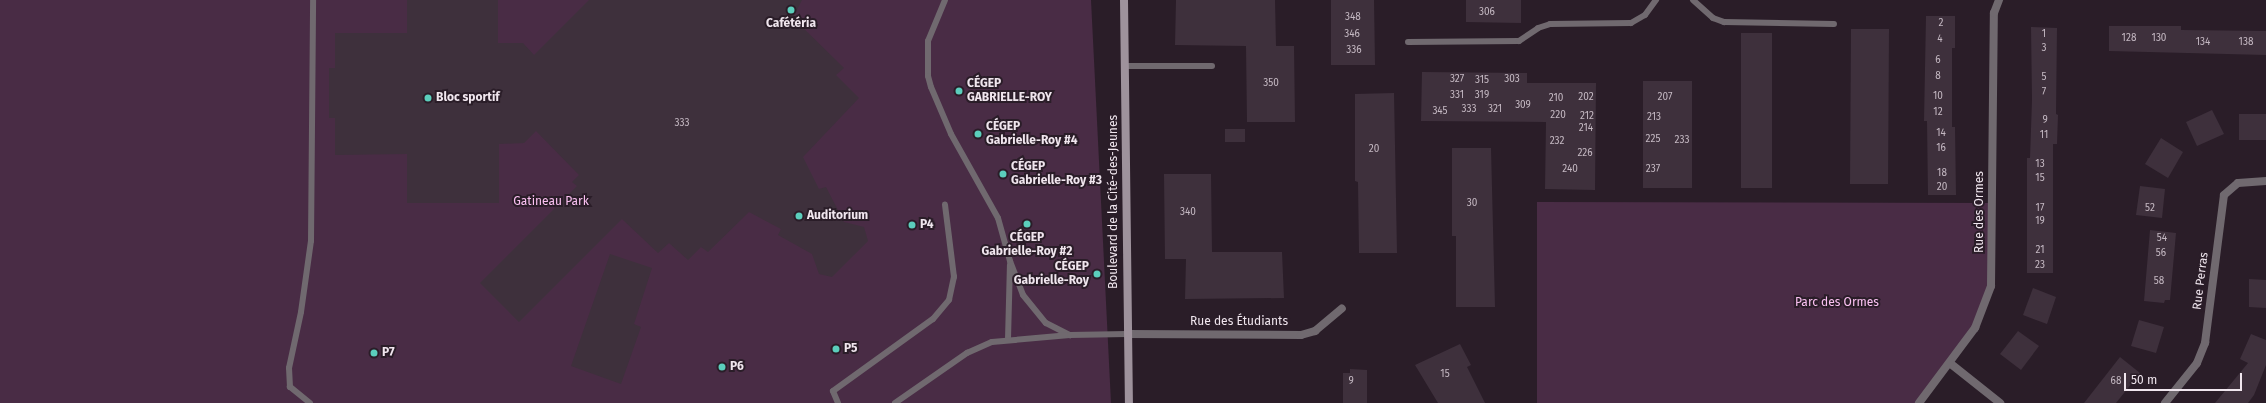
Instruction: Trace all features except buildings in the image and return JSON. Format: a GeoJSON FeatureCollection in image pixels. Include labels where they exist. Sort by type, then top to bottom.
{"type":"FeatureCollection","features":[{"type":"Feature","properties":{"kind":"street","name":"Boulevard de la Cité-des-Jeunes"},"geometry":{"type":"LineString","coordinates":[[1124,0],[1129,403]]}},
{"type":"Feature","properties":{"kind":"street","name":"Rue des Ormes"},"geometry":{"type":"LineString","coordinates":[[1920,403],[1951,364],[1976,328],[1991,286],[1994,13],[1999,0]]}},
{"type":"Feature","properties":{"kind":"street","name":"Rue Perras"},"geometry":{"type":"LineString","coordinates":[[2165,403],[2197,363],[2206,343],[2224,195],[2238,183],[2266,181]]}},
{"type":"Feature","properties":{"kind":"street","name":"Rue des Étudiants"},"geometry":{"type":"LineString","coordinates":[[1127,334],[1301,335],[1315,331],[1342,308]]}},
{"type":"Feature","properties":{"kind":"street"},"geometry":{"type":"LineString","coordinates":[[1951,364],[2000,403]]}},
{"type":"Feature","properties":{"kind":"lane"},"geometry":{"type":"LineString","coordinates":[[310,403],[290,387],[289,368],[301,312],[311,241],[313,0]]}},
{"type":"Feature","properties":{"kind":"lane"},"geometry":{"type":"LineString","coordinates":[[945,0],[928,41],[928,76],[951,134],[998,218],[1010,261],[1023,295],[1035,313],[1052,327],[1070,335]]}},
{"type":"Feature","properties":{"kind":"lane"},"geometry":{"type":"LineString","coordinates":[[1408,42],[1519,41],[1538,28],[1550,24],[1631,23],[1645,16],[1656,0]]}},
{"type":"Feature","properties":{"kind":"lane"},"geometry":{"type":"LineString","coordinates":[[1693,0],[1713,18],[1724,22],[1834,24]]}},
{"type":"Feature","properties":{"kind":"lane"},"geometry":{"type":"LineString","coordinates":[[1125,66],[1212,66]]}},
{"type":"Feature","properties":{"kind":"lane"},"geometry":{"type":"LineString","coordinates":[[838,403],[833,391],[927,324],[948,300],[954,278],[945,204]]}},
{"type":"Feature","properties":{"kind":"lane"},"geometry":{"type":"LineString","coordinates":[[1008,339],[1010,261]]}},
{"type":"Feature","properties":{"kind":"lane"},"geometry":{"type":"LineString","coordinates":[[894,403],[967,353],[992,342],[1008,339],[1070,335],[1127,334]]}},
{"type":"Feature","properties":{"kind":"green space","name":"Gatineau Park"},"geometry":{"type":"Polygon","coordinates":[[[0,0],[1091,0],[1111,403],[0,403],[0,0]]]}},
{"type":"Feature","properties":{"kind":"green space","name":"Parc des Ormes"},"geometry":{"type":"Polygon","coordinates":[[[1537,202],[1992,203],[1992,275],[1975,328],[1919,403],[1537,403],[1537,202]]]}},
{"type":"Feature","properties":{"kind":"place","name":"Cafétéria"},"geometry":{"type":"Point","coordinates":[791,10]}},
{"type":"Feature","properties":{"kind":"place","name":"CÉGEP GABRIELLE-ROY"},"geometry":{"type":"Point","coordinates":[959,91]}},
{"type":"Feature","properties":{"kind":"place","name":"Bloc sportif"},"geometry":{"type":"Point","coordinates":[428,98]}},
{"type":"Feature","properties":{"kind":"place","name":"CÉGEP Gabrielle-Roy #4"},"geometry":{"type":"Point","coordinates":[978,134]}},
{"type":"Feature","properties":{"kind":"place","name":"CÉGEP Gabrielle-Roy #3"},"geometry":{"type":"Point","coordinates":[1003,174]}},
{"type":"Feature","properties":{"kind":"place","name":"Auditorium"},"geometry":{"type":"Point","coordinates":[799,216]}},
{"type":"Feature","properties":{"kind":"place","name":"CÉGEP Gabrielle-Roy #2"},"geometry":{"type":"Point","coordinates":[1027,224]}},
{"type":"Feature","properties":{"kind":"place","name":"P4"},"geometry":{"type":"Point","coordinates":[912,225]}},
{"type":"Feature","properties":{"kind":"place","name":"CÉGEP Gabrielle-Roy"},"geometry":{"type":"Point","coordinates":[1097,274]}},
{"type":"Feature","properties":{"kind":"place","name":"P5"},"geometry":{"type":"Point","coordinates":[836,349]}},
{"type":"Feature","properties":{"kind":"place","name":"P7"},"geometry":{"type":"Point","coordinates":[374,353]}},
{"type":"Feature","properties":{"kind":"place","name":"P6"},"geometry":{"type":"Point","coordinates":[722,367]}}]}
